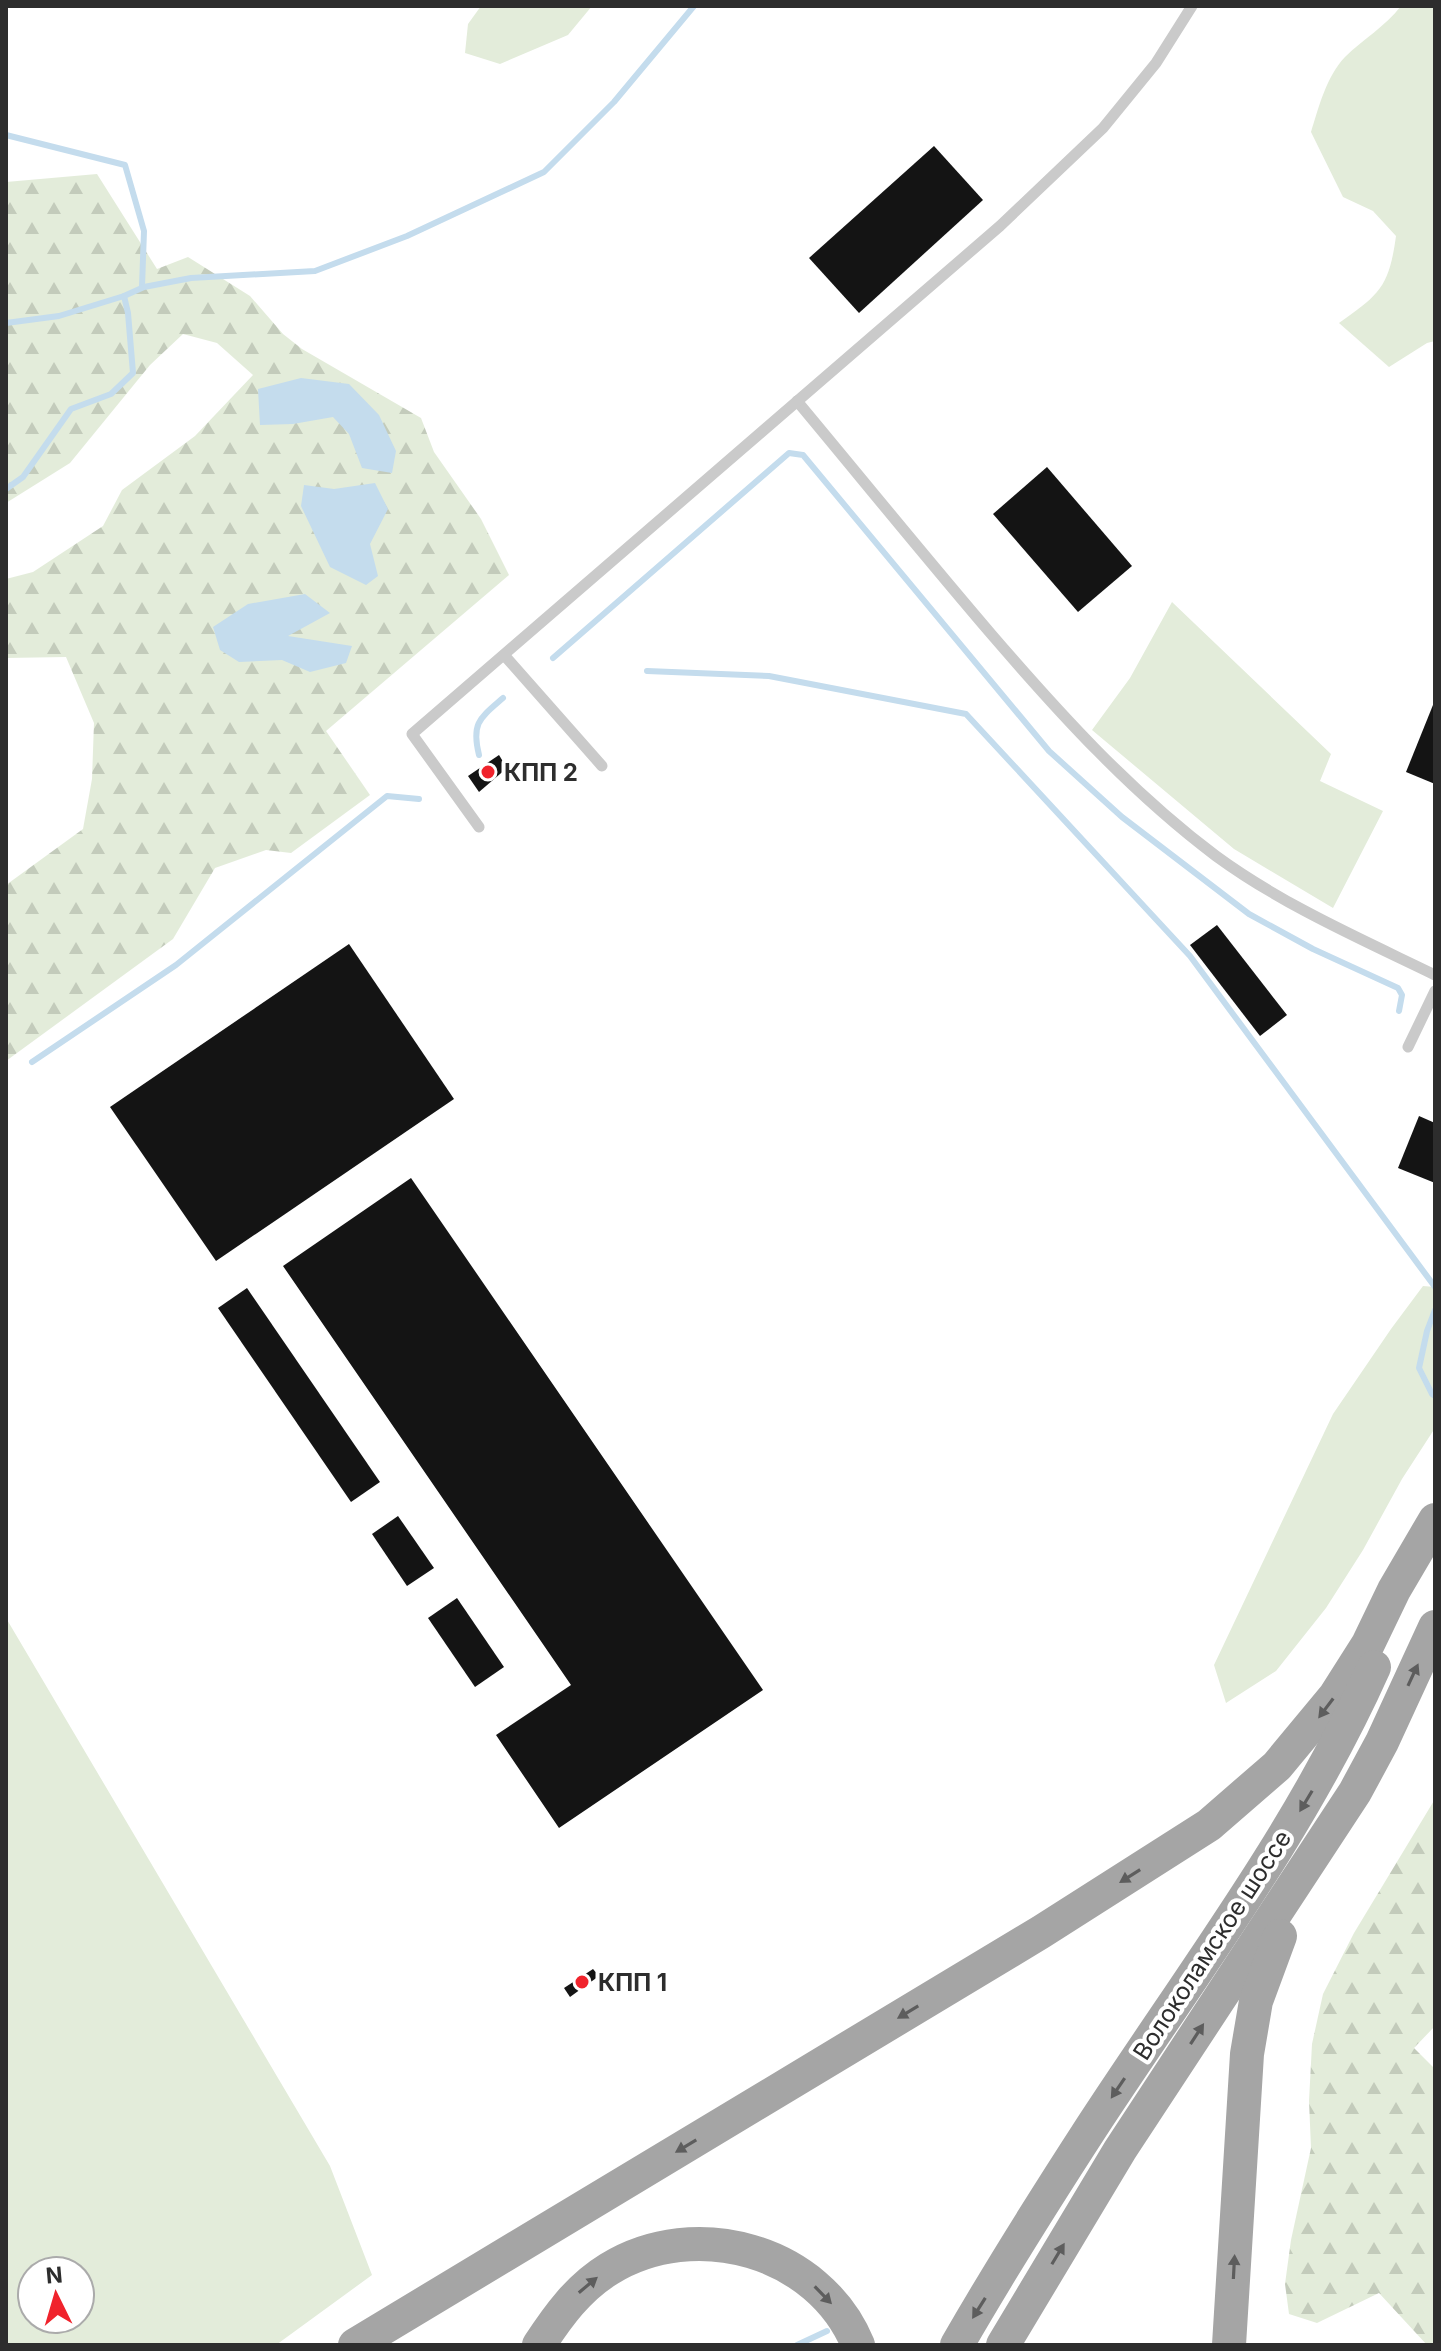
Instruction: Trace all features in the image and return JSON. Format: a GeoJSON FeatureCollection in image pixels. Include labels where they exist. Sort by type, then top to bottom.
{"type":"FeatureCollection","features":[{"type":"Feature","properties":{"kind":"main road"},"geometry":{"type":"LineString","coordinates":[[355,2345],[1041,1932],[1209,1825],[1277,1766],[1335,1696],[1368,1644],[1394,1590],[1435,1520]]}},
{"type":"Feature","properties":{"kind":"main road","name":"Волоколамское шоссе"},"geometry":{"type":"LineString","coordinates":[[957,2345],[1090,2129],[1256,1884],[1320,1778],[1361,1696],[1435,1528]]}},
{"type":"Feature","properties":{"kind":"main road"},"geometry":{"type":"LineString","coordinates":[[1229,2345],[1245,2077],[1256,2001],[1284,1926],[1305,1887],[1355,1810],[1435,1627]]}},
{"type":"Feature","properties":{"kind":"main road","name":"Волоколамское шоссе"},"geometry":{"type":"LineString","coordinates":[[1003,2345],[1120,2150],[1347,1804],[1391,1724]]}},
{"type":"Feature","properties":{"kind":"main road"},"geometry":{"type":"LineString","coordinates":[[539,2345],[571,2299],[608,2269],[652,2249],[700,2243],[748,2249],[792,2269],[828,2299],[858,2345]]}},
{"type":"Feature","properties":{"kind":"lane"},"geometry":{"type":"LineString","coordinates":[[479,827],[412,734],[1000,226],[1103,128],[1156,63],[1192,6]]}},
{"type":"Feature","properties":{"kind":"lane"},"geometry":{"type":"LineString","coordinates":[[797,401],[1037,689],[1140,793],[1177,826],[1263,887],[1330,924],[1435,975]]}},
{"type":"Feature","properties":{"kind":"lane"},"geometry":{"type":"LineString","coordinates":[[504,655],[602,766]]}},
{"type":"Feature","properties":{"kind":"lane"},"geometry":{"type":"LineString","coordinates":[[1408,1047],[1435,991]]}},
{"type":"Feature","properties":{"kind":"green space"},"geometry":{"type":"Polygon","coordinates":[[[481,6],[592,6],[568,35],[500,64],[465,53],[468,24],[481,6]]]}},
{"type":"Feature","properties":{"kind":"green space"},"geometry":{"type":"Polygon","coordinates":[[[1401,6],[1435,6],[1435,341],[1389,367],[1339,323],[1380,288],[1390,267],[1396,236],[1373,211],[1343,197],[1311,132],[1324,93],[1338,65],[1401,6]]]}},
{"type":"Feature","properties":{"kind":"green space"},"geometry":{"type":"Polygon","coordinates":[[[97,174],[157,269],[188,257],[250,296],[283,334],[302,349],[421,418],[434,452],[481,519],[509,575],[326,731],[370,795],[291,853],[266,850],[215,868],[173,939],[6,1061],[6,885],[83,829],[92,779],[94,723],[66,657],[6,658],[6,579],[33,572],[103,526],[122,490],[195,436],[253,375],[217,343],[183,334],[150,365],[70,463],[6,503],[6,182],[97,174]]]}},
{"type":"Feature","properties":{"kind":"green space"},"geometry":{"type":"Polygon","coordinates":[[[1172,602],[1331,754],[1320,781],[1383,811],[1333,908],[1234,849],[1092,730],[1130,678],[1172,602]]]}},
{"type":"Feature","properties":{"kind":"green space"},"geometry":{"type":"Polygon","coordinates":[[[1423,1286],[1435,1287],[1435,1428],[1326,1608],[1276,1671],[1226,1703],[1214,1665],[1333,1414],[1423,1286]]]}},
{"type":"Feature","properties":{"kind":"green space"},"geometry":{"type":"Polygon","coordinates":[[[6,1618],[330,2166],[372,2275],[276,2345],[6,2345],[6,1618]]]}},
{"type":"Feature","properties":{"kind":"green space"},"geometry":{"type":"Polygon","coordinates":[[[1435,1799],[1435,2026],[1414,2048],[1435,2069],[1435,2345],[1427,2345],[1379,2293],[1317,2323],[1289,2314],[1285,2284],[1311,2148],[1309,2101],[1312,2044],[1323,1994],[1354,1933],[1435,1799]]]}},
{"type":"Feature","properties":{"kind":"water"},"geometry":{"type":"Polygon","coordinates":[[[301,378],[349,384],[379,415],[396,451],[392,473],[362,468],[349,434],[333,417],[293,424],[260,425],[258,389],[301,378]]]}},
{"type":"Feature","properties":{"kind":"water"},"geometry":{"type":"Polygon","coordinates":[[[375,483],[388,509],[370,544],[378,576],[366,585],[330,567],[301,506],[304,485],[334,489],[375,483]]]}},
{"type":"Feature","properties":{"kind":"water"},"geometry":{"type":"Polygon","coordinates":[[[305,594],[330,613],[288,636],[352,646],[346,663],[310,672],[282,660],[239,662],[220,650],[213,627],[248,604],[305,594]]]}},
{"type":"Feature","properties":{"kind":"building"},"geometry":{"type":"Polygon","coordinates":[[[934,146],[983,200],[859,313],[809,258],[934,146]]]}},
{"type":"Feature","properties":{"kind":"building"},"geometry":{"type":"Polygon","coordinates":[[[1047,467],[1132,566],[1078,612],[993,514],[1047,467]]]}},
{"type":"Feature","properties":{"kind":"building"},"geometry":{"type":"Polygon","coordinates":[[[1435,700],[1435,784],[1406,772],[1435,700]]]}},
{"type":"Feature","properties":{"kind":"building","name":"КПП 2"},"geometry":{"type":"Polygon","coordinates":[[[499,755],[507,768],[479,792],[468,776],[499,755]]]}},
{"type":"Feature","properties":{"kind":"building"},"geometry":{"type":"Polygon","coordinates":[[[1217,925],[1287,1015],[1260,1036],[1190,945],[1217,925]]]}},
{"type":"Feature","properties":{"kind":"building"},"geometry":{"type":"Polygon","coordinates":[[[349,944],[454,1099],[216,1261],[110,1107],[349,944]]]}},
{"type":"Feature","properties":{"kind":"building"},"geometry":{"type":"Polygon","coordinates":[[[1419,1116],[1435,1123],[1435,1183],[1398,1168],[1419,1116]]]}},
{"type":"Feature","properties":{"kind":"building"},"geometry":{"type":"Polygon","coordinates":[[[411,1178],[763,1690],[559,1828],[496,1735],[571,1685],[283,1266],[411,1178]]]}},
{"type":"Feature","properties":{"kind":"building"},"geometry":{"type":"Polygon","coordinates":[[[247,1288],[380,1482],[351,1502],[218,1308],[247,1288]]]}},
{"type":"Feature","properties":{"kind":"building"},"geometry":{"type":"Polygon","coordinates":[[[398,1516],[434,1568],[407,1586],[372,1534],[398,1516]]]}},
{"type":"Feature","properties":{"kind":"building"},"geometry":{"type":"Polygon","coordinates":[[[457,1598],[504,1667],[475,1687],[428,1618],[457,1598]]]}},
{"type":"Feature","properties":{"kind":"building","name":"КПП 1"},"geometry":{"type":"Polygon","coordinates":[[[593,1969],[599,1976],[570,1997],[564,1988],[593,1969]]]}},
{"type":"Feature","properties":{"kind":"waterway"},"geometry":{"type":"LineString","coordinates":[[6,489],[23,477],[71,409],[111,394],[133,373],[124,296],[144,287],[191,278],[315,271],[407,236],[544,172],[614,102],[694,6]]}},
{"type":"Feature","properties":{"kind":"waterway"},"geometry":{"type":"LineString","coordinates":[[6,135],[125,165],[144,231],[142,287]]}},
{"type":"Feature","properties":{"kind":"waterway"},"geometry":{"type":"LineString","coordinates":[[6,323],[59,316],[124,296]]}},
{"type":"Feature","properties":{"kind":"waterway"},"geometry":{"type":"LineString","coordinates":[[553,658],[789,453],[803,455],[1049,751],[1122,817],[1249,914],[1313,949],[1398,988],[1402,995],[1399,1011]]}},
{"type":"Feature","properties":{"kind":"waterway"},"geometry":{"type":"LineString","coordinates":[[647,671],[769,676],[966,714],[1190,956],[1435,1287]]}},
{"type":"Feature","properties":{"kind":"waterway"},"geometry":{"type":"LineString","coordinates":[[479,755],[476,735],[479,722],[503,698]]}},
{"type":"Feature","properties":{"kind":"waterway"},"geometry":{"type":"LineString","coordinates":[[32,1062],[176,965],[387,796],[419,799]]}},
{"type":"Feature","properties":{"kind":"waterway"},"geometry":{"type":"LineString","coordinates":[[1435,1310],[1419,1368],[1435,1396]]}},
{"type":"Feature","properties":{"kind":"waterway"},"geometry":{"type":"LineString","coordinates":[[797,2345],[827,2331]]}},
{"type":"Feature","properties":{"kind":"place","name":"КПП 2"},"geometry":{"type":"Point","coordinates":[488,772]}},
{"type":"Feature","properties":{"kind":"place","name":"КПП 1"},"geometry":{"type":"Point","coordinates":[582,1982]}}]}
